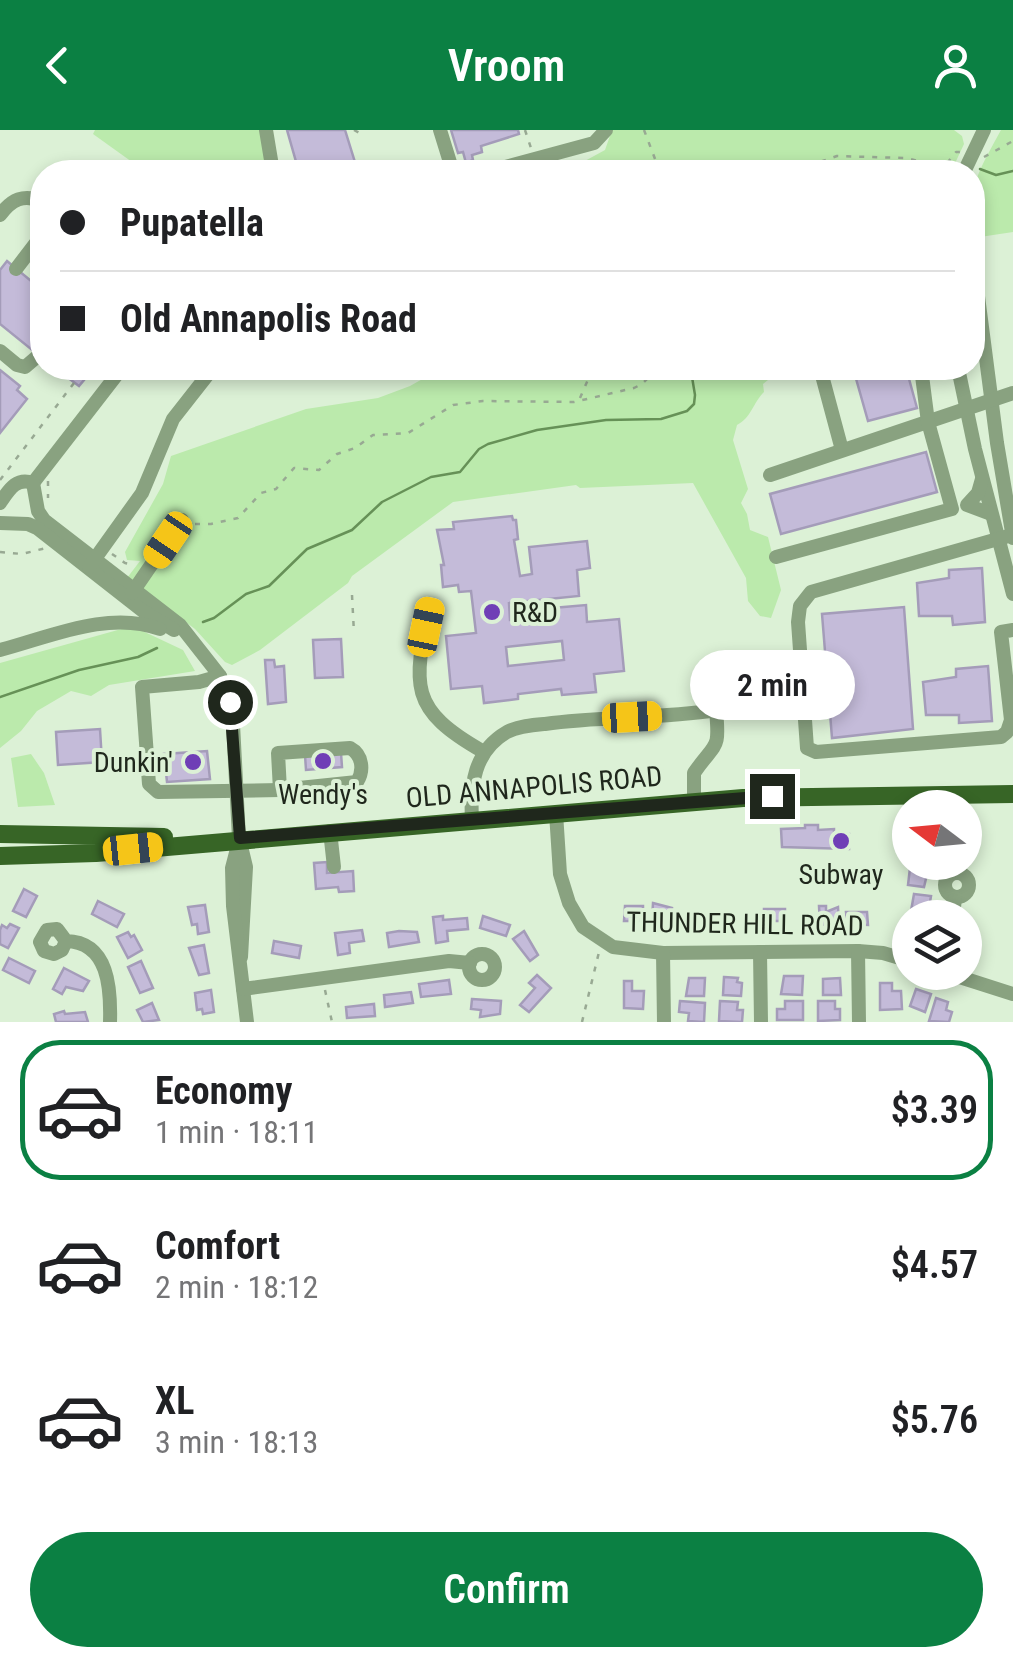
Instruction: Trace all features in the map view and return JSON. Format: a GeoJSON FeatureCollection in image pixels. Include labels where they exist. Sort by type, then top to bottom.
{"type":"FeatureCollection","features":[{"type":"Feature","properties":{"kind":"main road","name":"OLD ANNAPOLIS ROAD"},"geometry":{"type":"LineString","coordinates":[[0,856],[96,853],[694,801],[802,795],[1013,794]]}},
{"type":"Feature","properties":{"kind":"main road","name":"OLD ANNAPOLIS ROAD"},"geometry":{"type":"LineString","coordinates":[[0,834],[240,838]]}},
{"type":"Feature","properties":{"kind":"street"},"geometry":{"type":"LineString","coordinates":[[266,130],[271,160]]}},
{"type":"Feature","properties":{"kind":"street"},"geometry":{"type":"LineString","coordinates":[[440,130],[450,160]]}},
{"type":"Feature","properties":{"kind":"street"},"geometry":{"type":"LineString","coordinates":[[534,160],[594,143],[606,130]]}},
{"type":"Feature","properties":{"kind":"street"},"geometry":{"type":"LineString","coordinates":[[969,160],[981,131]]}},
{"type":"Feature","properties":{"kind":"street"},"geometry":{"type":"LineString","coordinates":[[0,215],[10,202],[30,197]]}},
{"type":"Feature","properties":{"kind":"street"},"geometry":{"type":"LineString","coordinates":[[16,269],[30,251]]}},
{"type":"Feature","properties":{"kind":"street"},"geometry":{"type":"LineString","coordinates":[[985,349],[1013,594]]}},
{"type":"Feature","properties":{"kind":"street"},"geometry":{"type":"LineString","coordinates":[[0,351],[17,365],[30,362]]}},
{"type":"Feature","properties":{"kind":"street"},"geometry":{"type":"LineString","coordinates":[[98,559],[37,528],[6,523],[113,380]]}},
{"type":"Feature","properties":{"kind":"street"},"geometry":{"type":"LineString","coordinates":[[98,559],[142,493],[173,419],[204,380]]}},
{"type":"Feature","properties":{"kind":"street"},"geometry":{"type":"LineString","coordinates":[[823,380],[842,450]]}},
{"type":"Feature","properties":{"kind":"street"},"geometry":{"type":"LineString","coordinates":[[923,380],[928,422],[959,507]]}},
{"type":"Feature","properties":{"kind":"street"},"geometry":{"type":"LineString","coordinates":[[960,380],[992,514],[1008,537]]}},
{"type":"Feature","properties":{"kind":"street"},"geometry":{"type":"LineString","coordinates":[[770,474],[1013,393]]}},
{"type":"Feature","properties":{"kind":"street"},"geometry":{"type":"LineString","coordinates":[[776,557],[959,507],[978,493],[982,479]]}},
{"type":"Feature","properties":{"kind":"street"},"geometry":{"type":"LineString","coordinates":[[0,503],[16,482],[37,484]]}},
{"type":"Feature","properties":{"kind":"street"},"geometry":{"type":"LineString","coordinates":[[37,484],[38,510],[44,520],[98,559],[138,599],[180,625],[220,676],[233,724],[240,838],[246,867],[241,956],[247,1022]]}},
{"type":"Feature","properties":{"kind":"street"},"geometry":{"type":"LineString","coordinates":[[959,507],[992,514]]}},
{"type":"Feature","properties":{"kind":"street"},"geometry":{"type":"LineString","coordinates":[[102,623],[138,599],[182,520]]}},
{"type":"Feature","properties":{"kind":"street"},"geometry":{"type":"LineString","coordinates":[[1008,537],[818,589],[804,599],[798,622],[807,748],[816,752],[1001,737],[1010,720],[1008,655],[1001,632],[1013,630]]}},
{"type":"Feature","properties":{"kind":"street"},"geometry":{"type":"LineString","coordinates":[[430,606],[419,668],[424,701],[438,722],[484,752]]}},
{"type":"Feature","properties":{"kind":"street"},"geometry":{"type":"LineString","coordinates":[[0,650],[102,623],[145,624],[188,637]]}},
{"type":"Feature","properties":{"kind":"street"},"geometry":{"type":"LineString","coordinates":[[220,676],[142,688],[149,784],[158,792],[280,790],[351,785],[361,772],[359,756],[350,748],[278,753],[280,790]]}},
{"type":"Feature","properties":{"kind":"street"},"geometry":{"type":"LineString","coordinates":[[472,820],[471,785],[484,752],[502,736],[521,727],[716,710],[720,738],[694,772],[694,801]]}},
{"type":"Feature","properties":{"kind":"street","name":"THUNDER HILL ROAD"},"geometry":{"type":"LineString","coordinates":[[556,814],[560,874],[569,904],[583,927],[602,941],[628,950],[662,953],[858,951],[892,955]]}},
{"type":"Feature","properties":{"kind":"street"},"geometry":{"type":"LineString","coordinates":[[330,831],[334,867]]}},
{"type":"Feature","properties":{"kind":"street"},"geometry":{"type":"LineString","coordinates":[[66,941],[84,944],[106,972],[110,1022]]}},
{"type":"Feature","properties":{"kind":"street"},"geometry":{"type":"LineString","coordinates":[[858,951],[859,1022]]}},
{"type":"Feature","properties":{"kind":"street"},"geometry":{"type":"LineString","coordinates":[[760,952],[761,1022]]}},
{"type":"Feature","properties":{"kind":"street"},"geometry":{"type":"LineString","coordinates":[[662,953],[664,1022]]}},
{"type":"Feature","properties":{"kind":"street"},"geometry":{"type":"LineString","coordinates":[[243,989],[449,961],[470,963]]}},
{"type":"Feature","properties":{"kind":"street"},"geometry":{"type":"LineString","coordinates":[[982,984],[1013,994]]}},
{"type":"Feature","properties":{"kind":"path"},"geometry":{"type":"LineString","coordinates":[[354,130],[363,135]]}},
{"type":"Feature","properties":{"kind":"path"},"geometry":{"type":"LineString","coordinates":[[526,130],[534,160]]}},
{"type":"Feature","properties":{"kind":"path"},"geometry":{"type":"LineString","coordinates":[[644,130],[655,160]]}},
{"type":"Feature","properties":{"kind":"path"},"geometry":{"type":"LineString","coordinates":[[826,160],[838,156],[921,160]]}},
{"type":"Feature","properties":{"kind":"path"},"geometry":{"type":"LineString","coordinates":[[580,400],[588,380]]}},
{"type":"Feature","properties":{"kind":"path"},"geometry":{"type":"LineString","coordinates":[[182,520],[202,525],[238,518],[261,493],[276,489],[294,468],[320,470],[337,454],[355,448],[373,434],[408,433],[453,405],[580,400],[634,388],[646,380]]}},
{"type":"Feature","properties":{"kind":"path"},"geometry":{"type":"LineString","coordinates":[[0,480],[74,383]]}},
{"type":"Feature","properties":{"kind":"path"},"geometry":{"type":"LineString","coordinates":[[37,484],[50,486],[49,506]]}},
{"type":"Feature","properties":{"kind":"path"},"geometry":{"type":"LineString","coordinates":[[0,552],[22,554],[52,546]]}},
{"type":"Feature","properties":{"kind":"path"},"geometry":{"type":"LineString","coordinates":[[98,559],[138,569]]}},
{"type":"Feature","properties":{"kind":"path"},"geometry":{"type":"LineString","coordinates":[[352,595],[354,634]]}},
{"type":"Feature","properties":{"kind":"path"},"geometry":{"type":"LineString","coordinates":[[582,1022],[602,941]]}},
{"type":"Feature","properties":{"kind":"path"},"geometry":{"type":"LineString","coordinates":[[323,978],[332,1022]]}},
{"type":"Feature","properties":{"kind":"green space"},"geometry":{"type":"Polygon","coordinates":[[[95,130],[266,130],[271,160],[129,160],[93,134],[95,130]]]}},
{"type":"Feature","properties":{"kind":"green space"},"geometry":{"type":"Polygon","coordinates":[[[612,130],[954,130],[962,136],[964,144],[957,160],[587,160],[605,150],[612,130]]]}},
{"type":"Feature","properties":{"kind":"green space"},"geometry":{"type":"Polygon","coordinates":[[[1001,130],[1013,130],[1013,232],[985,236],[985,160],[1001,130]]]}},
{"type":"Feature","properties":{"kind":"green space"},"geometry":{"type":"Polygon","coordinates":[[[421,380],[768,380],[763,384],[764,392],[737,425],[733,440],[748,489],[741,503],[750,530],[768,537],[781,590],[771,618],[760,616],[748,601],[746,578],[693,483],[580,488],[576,485],[453,502],[260,650],[232,665],[195,629],[127,578],[140,561],[127,560],[125,552],[163,484],[171,456],[306,409],[378,398],[421,380]]]}},
{"type":"Feature","properties":{"kind":"green space"},"geometry":{"type":"Polygon","coordinates":[[[132,626],[183,650],[195,671],[109,685],[91,696],[71,691],[37,711],[0,748],[0,663],[132,626]]]}},
{"type":"Feature","properties":{"kind":"green space"},"geometry":{"type":"Polygon","coordinates":[[[31,754],[44,773],[55,805],[18,807],[11,758],[31,754]]]}},
{"type":"Feature","properties":{"kind":"building"},"geometry":{"type":"Polygon","coordinates":[[[287,130],[345,130],[354,160],[296,160],[287,130]]]}},
{"type":"Feature","properties":{"kind":"building"},"geometry":{"type":"Polygon","coordinates":[[[451,130],[518,130],[519,134],[481,146],[482,152],[472,155],[473,160],[465,160],[463,152],[458,153],[451,130]]]}},
{"type":"Feature","properties":{"kind":"building"},"geometry":{"type":"Polygon","coordinates":[[[7,261],[30,280],[30,348],[0,324],[0,270],[7,261]]]}},
{"type":"Feature","properties":{"kind":"building"},"geometry":{"type":"Polygon","coordinates":[[[0,370],[20,386],[17,390],[27,399],[0,433],[0,370]]]}},
{"type":"Feature","properties":{"kind":"building"},"geometry":{"type":"Polygon","coordinates":[[[856,380],[909,380],[917,408],[868,421],[856,380]]]}},
{"type":"Feature","properties":{"kind":"building"},"geometry":{"type":"Polygon","coordinates":[[[926,452],[937,492],[781,534],[770,494],[926,452]]]}},
{"type":"Feature","properties":{"kind":"building","name":"R&D"},"geometry":{"type":"Polygon","coordinates":[[[512,516],[516,520],[518,539],[514,540],[520,576],[532,574],[529,547],[587,541],[590,568],[577,570],[579,596],[509,603],[510,620],[553,616],[553,608],[586,605],[587,622],[619,619],[624,671],[594,674],[596,692],[562,695],[561,689],[484,703],[482,686],[451,689],[446,636],[476,633],[471,591],[459,592],[458,585],[443,587],[444,565],[437,530],[454,529],[453,522],[512,516]],[[562,641],[506,647],[508,666],[564,660],[562,641]]]}},
{"type":"Feature","properties":{"kind":"building"},"geometry":{"type":"Polygon","coordinates":[[[982,568],[985,622],[953,625],[952,616],[919,616],[917,583],[949,578],[949,570],[982,568]]]}},
{"type":"Feature","properties":{"kind":"building"},"geometry":{"type":"Polygon","coordinates":[[[904,607],[913,729],[832,738],[822,614],[904,607]]]}},
{"type":"Feature","properties":{"kind":"building"},"geometry":{"type":"Polygon","coordinates":[[[341,639],[343,677],[315,678],[313,640],[341,639]]]}},
{"type":"Feature","properties":{"kind":"building"},"geometry":{"type":"Polygon","coordinates":[[[265,660],[274,660],[275,667],[284,666],[286,702],[268,704],[265,660]]]}},
{"type":"Feature","properties":{"kind":"building"},"geometry":{"type":"Polygon","coordinates":[[[988,666],[992,721],[959,723],[959,715],[926,715],[923,682],[956,677],[956,669],[988,666]]]}},
{"type":"Feature","properties":{"kind":"building"},"geometry":{"type":"Polygon","coordinates":[[[100,729],[102,762],[58,765],[56,732],[100,729]]]}},
{"type":"Feature","properties":{"kind":"building"},"geometry":{"type":"Polygon","coordinates":[[[207,751],[210,779],[167,782],[164,754],[207,751]]]}},
{"type":"Feature","properties":{"kind":"building","name":"Wendy's"},"geometry":{"type":"Polygon","coordinates":[[[341,753],[342,767],[306,770],[305,755],[341,753]]]}},
{"type":"Feature","properties":{"kind":"building"},"geometry":{"type":"Polygon","coordinates":[[[818,825],[818,830],[834,829],[834,835],[849,834],[849,849],[782,847],[781,829],[818,825]]]}},
{"type":"Feature","properties":{"kind":"building"},"geometry":{"type":"Polygon","coordinates":[[[327,862],[327,873],[353,871],[354,891],[339,892],[338,887],[316,889],[314,863],[327,862]]]}},
{"type":"Feature","properties":{"kind":"building"},"geometry":{"type":"Polygon","coordinates":[[[909,880],[926,880],[924,887],[908,885],[909,880]]]}},
{"type":"Feature","properties":{"kind":"building"},"geometry":{"type":"Polygon","coordinates":[[[24,889],[37,896],[26,917],[13,911],[24,889]]]}},
{"type":"Feature","properties":{"kind":"building"},"geometry":{"type":"Polygon","coordinates":[[[914,894],[931,896],[930,900],[913,900],[914,894]]]}},
{"type":"Feature","properties":{"kind":"building"},"geometry":{"type":"Polygon","coordinates":[[[98,901],[124,914],[117,927],[92,914],[98,901]]]}},
{"type":"Feature","properties":{"kind":"building"},"geometry":{"type":"Polygon","coordinates":[[[653,903],[672,908],[671,921],[652,920],[653,903]]]}},
{"type":"Feature","properties":{"kind":"building"},"geometry":{"type":"Polygon","coordinates":[[[205,905],[209,932],[198,934],[188,907],[205,905]]]}},
{"type":"Feature","properties":{"kind":"building"},"geometry":{"type":"Polygon","coordinates":[[[625,906],[643,906],[643,921],[624,921],[625,906]]]}},
{"type":"Feature","properties":{"kind":"building"},"geometry":{"type":"Polygon","coordinates":[[[819,906],[826,906],[826,912],[838,907],[839,924],[820,925],[819,906]]]}},
{"type":"Feature","properties":{"kind":"building"},"geometry":{"type":"Polygon","coordinates":[[[764,909],[785,909],[785,921],[764,921],[764,909]]]}},
{"type":"Feature","properties":{"kind":"building"},"geometry":{"type":"Polygon","coordinates":[[[846,912],[867,912],[868,925],[847,924],[846,912]]]}},
{"type":"Feature","properties":{"kind":"building"},"geometry":{"type":"Polygon","coordinates":[[[682,914],[701,914],[701,927],[682,927],[682,914]]]}},
{"type":"Feature","properties":{"kind":"building"},"geometry":{"type":"Polygon","coordinates":[[[443,916],[443,920],[467,918],[468,929],[447,931],[448,941],[436,943],[433,917],[443,916]]]}},
{"type":"Feature","properties":{"kind":"building"},"geometry":{"type":"Polygon","coordinates":[[[483,916],[510,925],[506,936],[480,928],[483,916]]]}},
{"type":"Feature","properties":{"kind":"building"},"geometry":{"type":"Polygon","coordinates":[[[10,924],[19,928],[8,948],[0,944],[0,930],[2,925],[7,928],[10,924]]]}},
{"type":"Feature","properties":{"kind":"building"},"geometry":{"type":"Polygon","coordinates":[[[362,930],[364,941],[349,943],[350,953],[338,955],[335,933],[362,930]]]}},
{"type":"Feature","properties":{"kind":"building"},"geometry":{"type":"Polygon","coordinates":[[[524,931],[538,955],[530,961],[513,939],[524,931]]]}},
{"type":"Feature","properties":{"kind":"building"},"geometry":{"type":"Polygon","coordinates":[[[128,932],[142,950],[128,958],[117,937],[128,932]]]}},
{"type":"Feature","properties":{"kind":"building"},"geometry":{"type":"Polygon","coordinates":[[[417,932],[419,942],[389,947],[387,933],[417,932]]]}},
{"type":"Feature","properties":{"kind":"building"},"geometry":{"type":"Polygon","coordinates":[[[274,941],[301,946],[299,958],[272,953],[274,941]]]}},
{"type":"Feature","properties":{"kind":"building"},"geometry":{"type":"Polygon","coordinates":[[[204,945],[209,973],[199,975],[189,948],[204,945]]]}},
{"type":"Feature","properties":{"kind":"building"},"geometry":{"type":"Polygon","coordinates":[[[9,958],[35,971],[29,983],[3,970],[9,958]]]}},
{"type":"Feature","properties":{"kind":"building"},"geometry":{"type":"Polygon","coordinates":[[[141,961],[153,988],[140,993],[128,967],[141,961]]]}},
{"type":"Feature","properties":{"kind":"building"},"geometry":{"type":"Polygon","coordinates":[[[64,968],[89,981],[83,991],[66,987],[62,994],[53,989],[64,968]]]}},
{"type":"Feature","properties":{"kind":"building"},"geometry":{"type":"Polygon","coordinates":[[[537,975],[551,988],[529,1012],[520,1005],[535,988],[529,983],[537,975]]]}},
{"type":"Feature","properties":{"kind":"building"},"geometry":{"type":"Polygon","coordinates":[[[784,976],[803,976],[802,995],[781,994],[784,976]]]}},
{"type":"Feature","properties":{"kind":"building"},"geometry":{"type":"Polygon","coordinates":[[[724,977],[738,978],[737,982],[742,983],[741,996],[723,995],[724,977]]]}},
{"type":"Feature","properties":{"kind":"building"},"geometry":{"type":"Polygon","coordinates":[[[689,978],[705,978],[704,996],[686,996],[689,978]]]}},
{"type":"Feature","properties":{"kind":"building"},"geometry":{"type":"Polygon","coordinates":[[[840,978],[841,995],[823,995],[823,979],[840,978]]]}},
{"type":"Feature","properties":{"kind":"building"},"geometry":{"type":"Polygon","coordinates":[[[449,980],[451,994],[421,997],[419,984],[449,980]]]}},
{"type":"Feature","properties":{"kind":"building"},"geometry":{"type":"Polygon","coordinates":[[[624,981],[632,981],[632,991],[644,991],[643,1009],[624,1008],[624,981]]]}},
{"type":"Feature","properties":{"kind":"building"},"geometry":{"type":"Polygon","coordinates":[[[880,983],[892,983],[892,991],[901,991],[902,1009],[880,1010],[880,983]]]}},
{"type":"Feature","properties":{"kind":"building"},"geometry":{"type":"Polygon","coordinates":[[[211,990],[214,1012],[203,1014],[202,1009],[197,1010],[195,993],[211,990]]]}},
{"type":"Feature","properties":{"kind":"building"},"geometry":{"type":"Polygon","coordinates":[[[916,990],[931,994],[925,1012],[910,1006],[916,990]]]}},
{"type":"Feature","properties":{"kind":"building"},"geometry":{"type":"Polygon","coordinates":[[[411,992],[413,1003],[385,1007],[384,995],[411,992]]]}},
{"type":"Feature","properties":{"kind":"building"},"geometry":{"type":"Polygon","coordinates":[[[936,998],[948,1002],[946,1010],[952,1012],[949,1022],[929,1021],[936,998]]]}},
{"type":"Feature","properties":{"kind":"building"},"geometry":{"type":"Polygon","coordinates":[[[472,999],[501,1001],[500,1014],[480,1017],[481,1010],[471,1009],[472,999]]]}},
{"type":"Feature","properties":{"kind":"building"},"geometry":{"type":"Polygon","coordinates":[[[680,1001],[705,1003],[704,1022],[688,1021],[689,1013],[679,1012],[680,1001]]]}},
{"type":"Feature","properties":{"kind":"building"},"geometry":{"type":"Polygon","coordinates":[[[720,1001],[738,1002],[737,1010],[743,1010],[742,1022],[719,1021],[720,1001]]]}},
{"type":"Feature","properties":{"kind":"building"},"geometry":{"type":"Polygon","coordinates":[[[785,1001],[803,1001],[803,1020],[777,1020],[777,1009],[785,1009],[785,1001]]]}},
{"type":"Feature","properties":{"kind":"building"},"geometry":{"type":"Polygon","coordinates":[[[818,1001],[835,1001],[840,1020],[818,1021],[818,1001]]]}},
{"type":"Feature","properties":{"kind":"building"},"geometry":{"type":"Polygon","coordinates":[[[152,1003],[159,1020],[143,1022],[137,1010],[152,1003]]]}},
{"type":"Feature","properties":{"kind":"building"},"geometry":{"type":"Polygon","coordinates":[[[374,1004],[375,1016],[347,1018],[346,1007],[374,1004]]]}},
{"type":"Feature","properties":{"kind":"building"},"geometry":{"type":"Polygon","coordinates":[[[85,1012],[88,1022],[56,1022],[54,1014],[85,1012]]]}},
{"type":"Feature","properties":{"kind":"waterway"},"geometry":{"type":"LineString","coordinates":[[985,171],[996,175],[1013,171]]}},
{"type":"Feature","properties":{"kind":"waterway"},"geometry":{"type":"LineString","coordinates":[[203,622],[246,594],[269,586],[307,549],[352,530],[382,502],[431,477],[460,472],[488,444],[537,430],[606,420],[661,419],[687,411],[694,404],[692,380]]}},
{"type":"Feature","properties":{"kind":"waterway"},"geometry":{"type":"LineString","coordinates":[[0,697],[157,648]]}},
{"type":"Feature","properties":{"kind":"place","name":"R&D"},"geometry":{"type":"Point","coordinates":[492,612]}},
{"type":"Feature","properties":{"kind":"place","name":"Wendy's"},"geometry":{"type":"Point","coordinates":[323,761]}},
{"type":"Feature","properties":{"kind":"place","name":"Dunkin'"},"geometry":{"type":"Point","coordinates":[193,762]}},
{"type":"Feature","properties":{"kind":"place","name":"Subway"},"geometry":{"type":"Point","coordinates":[841,841]}},
{"type":"Feature","properties":{"kind":"route"},"geometry":{"type":"LineString","coordinates":[[230,702],[240,838],[772,796]]}}]}
